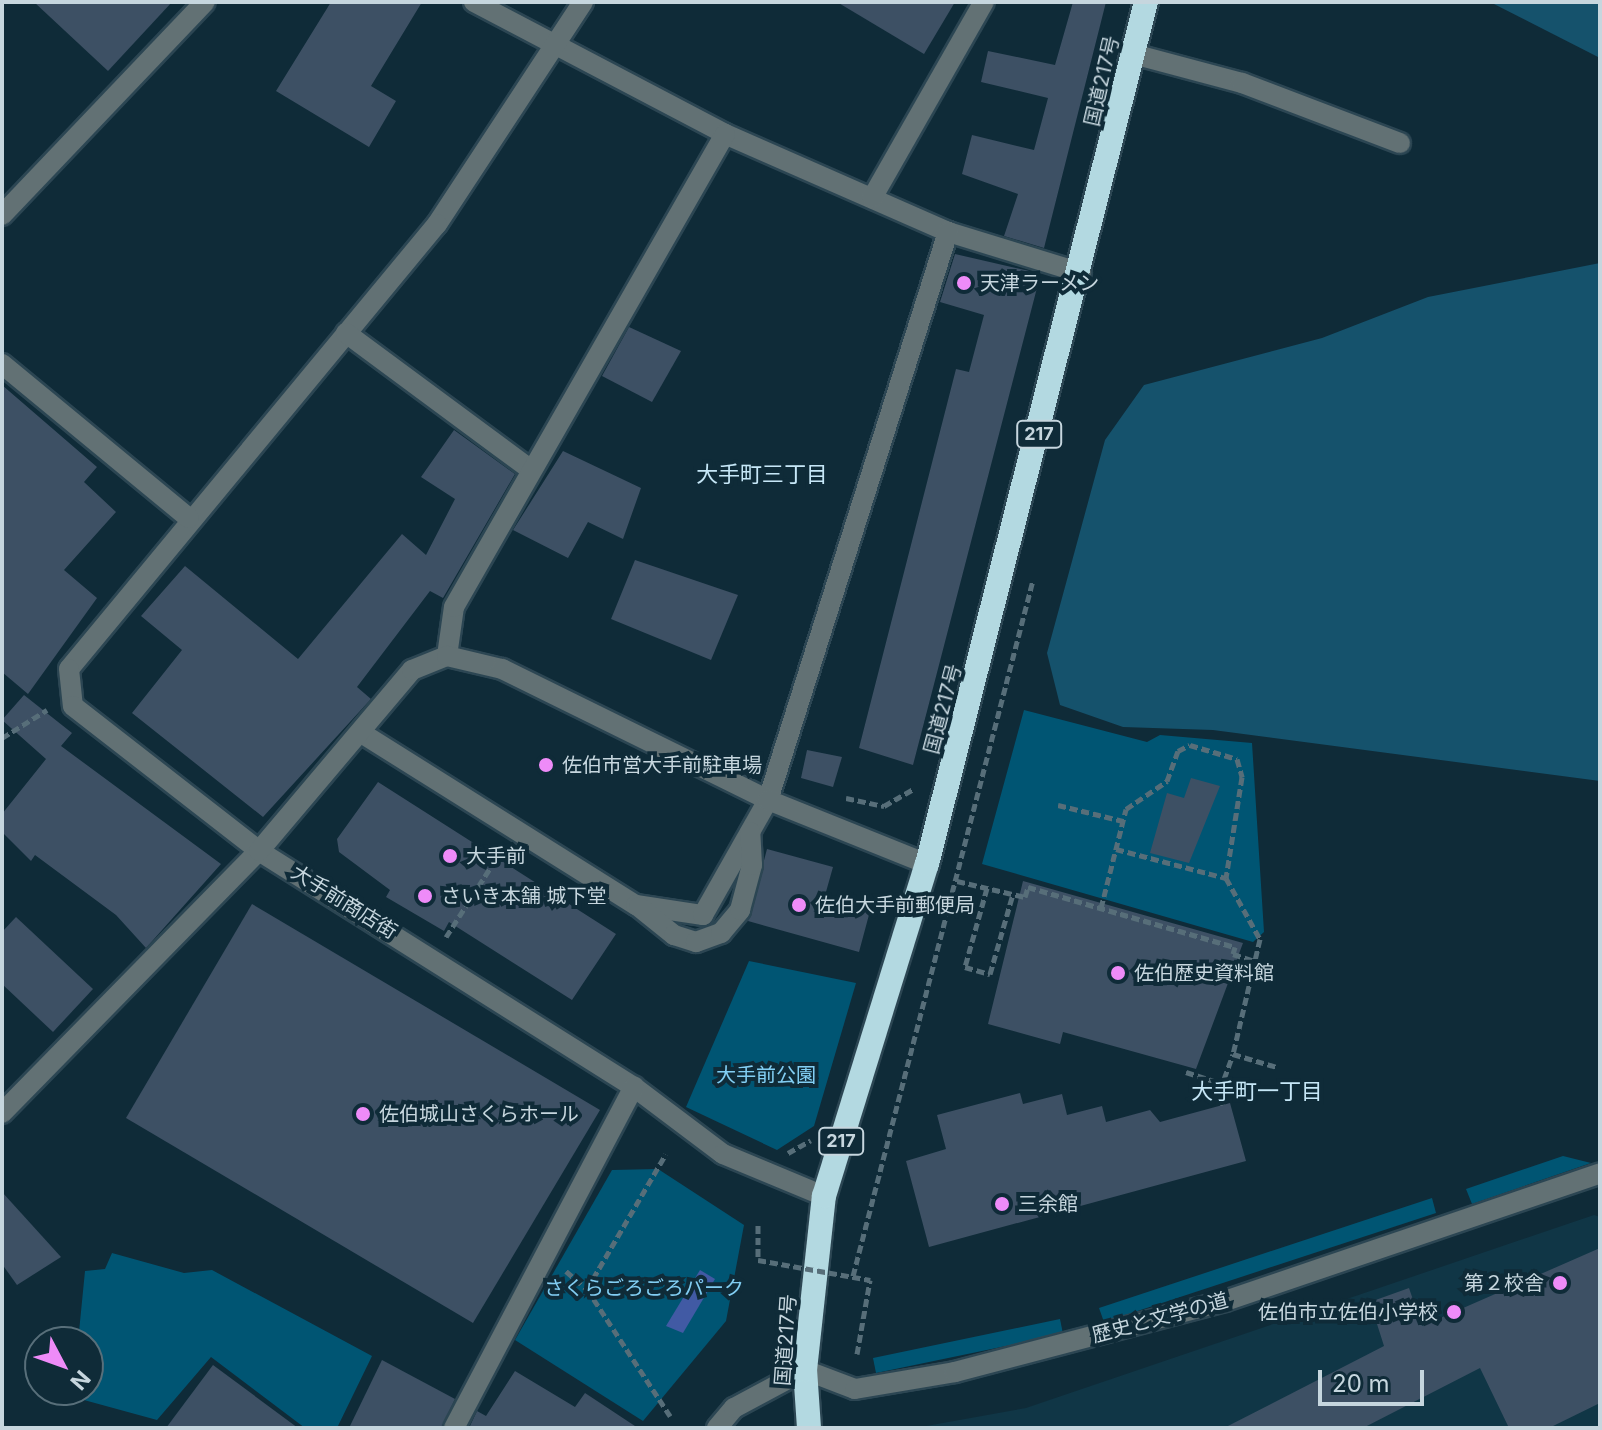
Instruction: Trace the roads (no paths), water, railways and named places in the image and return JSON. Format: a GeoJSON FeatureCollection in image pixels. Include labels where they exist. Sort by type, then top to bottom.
{"type":"FeatureCollection","features":[{"type":"Feature","properties":{"kind":"highway","name":"国道217号"},"geometry":{"type":"LineString","coordinates":[[809,1428],[805,1370],[824,1196],[927,864],[1081,273],[1146,2]]}},
{"type":"Feature","properties":{"kind":"street"},"geometry":{"type":"LineString","coordinates":[[2,215],[205,2]]}},
{"type":"Feature","properties":{"kind":"street"},"geometry":{"type":"LineString","coordinates":[[474,2],[556,48],[725,134],[948,232],[1081,273]]}},
{"type":"Feature","properties":{"kind":"street"},"geometry":{"type":"LineString","coordinates":[[2,364],[189,518],[437,224],[556,48],[583,2]]}},
{"type":"Feature","properties":{"kind":"street"},"geometry":{"type":"LineString","coordinates":[[872,198],[984,2]]}},
{"type":"Feature","properties":{"kind":"street"},"geometry":{"type":"LineString","coordinates":[[1133,54],[1242,83],[1400,143]]}},
{"type":"Feature","properties":{"kind":"street"},"geometry":{"type":"LineString","coordinates":[[447,656],[454,607],[725,134]]}},
{"type":"Feature","properties":{"kind":"street"},"geometry":{"type":"LineString","coordinates":[[636,905],[703,915],[768,800],[948,232]]}},
{"type":"Feature","properties":{"kind":"street"},"geometry":{"type":"LineString","coordinates":[[346,333],[531,470]]}},
{"type":"Feature","properties":{"kind":"street","name":"大手前商店街"},"geometry":{"type":"LineString","coordinates":[[189,518],[69,669],[73,706],[259,851],[634,1087],[723,1154],[824,1196]]}},
{"type":"Feature","properties":{"kind":"street"},"geometry":{"type":"LineString","coordinates":[[2,1113],[259,851],[363,734],[412,670],[447,656],[502,669],[768,800],[927,864]]}},
{"type":"Feature","properties":{"kind":"street"},"geometry":{"type":"LineString","coordinates":[[363,734],[636,905],[674,935],[696,942],[721,933],[740,910],[752,865],[750,832]]}},
{"type":"Feature","properties":{"kind":"street"},"geometry":{"type":"LineString","coordinates":[[454,1428],[634,1087]]}},
{"type":"Feature","properties":{"kind":"street","name":"歴史と文学の道"},"geometry":{"type":"LineString","coordinates":[[805,1370],[855,1389],[955,1372],[1225,1301],[1600,1173]]}},
{"type":"Feature","properties":{"kind":"street"},"geometry":{"type":"LineString","coordinates":[[717,1428],[734,1408],[805,1370]]}},
{"type":"Feature","properties":{"kind":"water"},"geometry":{"type":"Polygon","coordinates":[[[700,1270],[715,1279],[683,1333],[666,1326],[700,1270]]]}},
{"type":"Feature","properties":{"kind":"place","name":"天津ラーメン"},"geometry":{"type":"Point","coordinates":[964,283]}},
{"type":"Feature","properties":{"kind":"place","name":"佐伯市営大手前駐車場"},"geometry":{"type":"Point","coordinates":[546,765]}},
{"type":"Feature","properties":{"kind":"place","name":"大手前"},"geometry":{"type":"Point","coordinates":[450,856]}},
{"type":"Feature","properties":{"kind":"place","name":"さいき本舗 城下堂"},"geometry":{"type":"Point","coordinates":[425,896]}},
{"type":"Feature","properties":{"kind":"place","name":"佐伯大手前郵便局"},"geometry":{"type":"Point","coordinates":[799,905]}},
{"type":"Feature","properties":{"kind":"place","name":"佐伯歴史資料館"},"geometry":{"type":"Point","coordinates":[1118,973]}},
{"type":"Feature","properties":{"kind":"place","name":"佐伯城山さくらホール"},"geometry":{"type":"Point","coordinates":[363,1114]}},
{"type":"Feature","properties":{"kind":"place","name":"三余館"},"geometry":{"type":"Point","coordinates":[1002,1204]}},
{"type":"Feature","properties":{"kind":"place","name":"第２校舎"},"geometry":{"type":"Point","coordinates":[1560,1283]}},
{"type":"Feature","properties":{"kind":"place","name":"佐伯市立佐伯小学校"},"geometry":{"type":"Point","coordinates":[1454,1312]}},
{"type":"Feature","properties":{"kind":"district","name":"大手町三丁目"},"geometry":{"type":"Point","coordinates":[762,475]}},
{"type":"Feature","properties":{"kind":"district","name":"大手町一丁目"},"geometry":{"type":"Point","coordinates":[1257,1092]}},
{"type":"Feature","properties":{"kind":"park label","name":"大手前公園"},"geometry":{"type":"Point","coordinates":[766,1075]}},
{"type":"Feature","properties":{"kind":"park label","name":"さくらごろごろパーク"},"geometry":{"type":"Point","coordinates":[644,1288]}}]}
